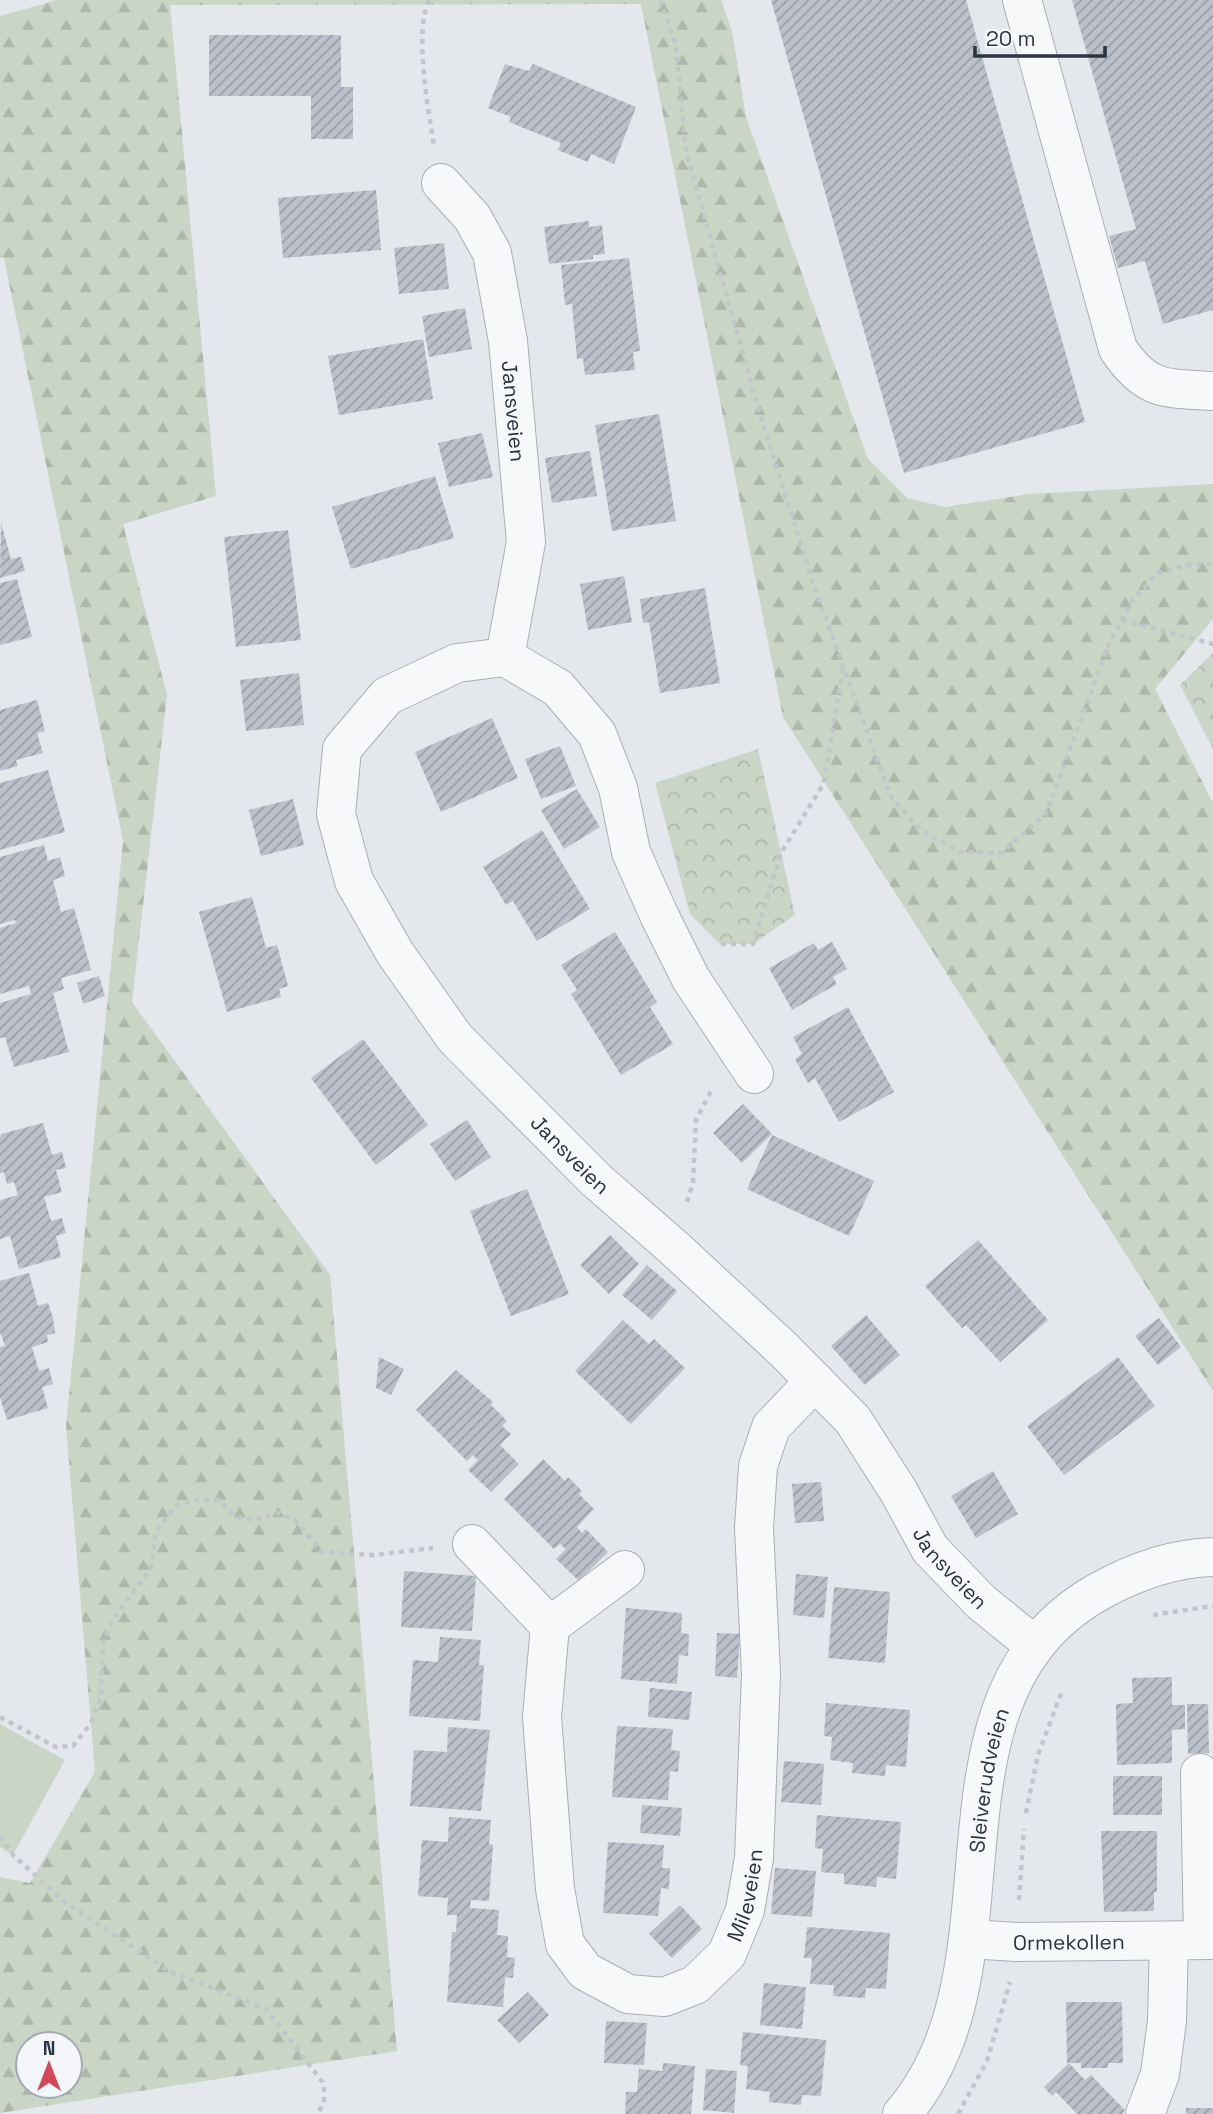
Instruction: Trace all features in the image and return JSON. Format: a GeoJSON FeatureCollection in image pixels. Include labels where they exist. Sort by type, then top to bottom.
{"type":"FeatureCollection","features":[{"type":"Feature","properties":{"kind":"street"},"geometry":{"type":"LineString","coordinates":[[1022,0],[1118,348],[1133,371],[1160,388],[1213,391]]}},
{"type":"Feature","properties":{"kind":"street","name":"Jansveien"},"geometry":{"type":"LineString","coordinates":[[441,183],[472,217],[492,253],[508,341],[527,542],[505,657],[457,663],[387,696],[342,749],[336,814],[354,881],[395,953],[455,1038],[596,1180],[673,1247],[853,1420],[899,1492],[930,1549],[981,1602],[1034,1645]]}},
{"type":"Feature","properties":{"kind":"street"},"geometry":{"type":"LineString","coordinates":[[505,657],[558,688],[597,734],[618,788],[631,852],[691,979],[745,1059]]}},
{"type":"Feature","properties":{"kind":"street","name":"Mileveien"},"geometry":{"type":"LineString","coordinates":[[551,1626],[542,1717],[555,1889],[565,1944],[585,1971],[628,1994],[664,1997],[695,1985],[727,1954],[745,1910],[754,1857],[761,1674],[754,1528],[758,1466],[771,1427],[815,1381]]}},
{"type":"Feature","properties":{"kind":"street"},"geometry":{"type":"LineString","coordinates":[[472,1544],[551,1626],[625,1570]]}},
{"type":"Feature","properties":{"kind":"street","name":"Sleiverudveien"},"geometry":{"type":"LineString","coordinates":[[902,2114],[932,2066],[961,1992],[987,1763],[1000,1710],[1034,1645],[1069,1609],[1108,1586],[1143,1570],[1176,1561],[1213,1557]]}},
{"type":"Feature","properties":{"kind":"street"},"geometry":{"type":"LineString","coordinates":[[1145,2114],[1160,2074],[1167,2021],[1195,1940],[1200,1773]]}},
{"type":"Feature","properties":{"kind":"street","name":"Ormekollen"},"geometry":{"type":"LineString","coordinates":[[969,1939],[1016,1942],[1195,1940]]}},
{"type":"Feature","properties":{"kind":"path"},"geometry":{"type":"LineString","coordinates":[[429,0],[425,8],[423,59],[441,183]]}},
{"type":"Feature","properties":{"kind":"path"},"geometry":{"type":"LineString","coordinates":[[660,0],[676,45],[687,151],[758,408],[843,665],[891,797],[921,831],[960,852],[1001,853],[1046,814],[1109,644],[1133,599],[1158,573],[1192,565],[1213,565]]}},
{"type":"Feature","properties":{"kind":"path"},"geometry":{"type":"LineString","coordinates":[[1122,620],[1213,643]]}},
{"type":"Feature","properties":{"kind":"path"},"geometry":{"type":"LineString","coordinates":[[710,1007],[720,944],[753,944],[781,853],[824,783],[843,665]]}},
{"type":"Feature","properties":{"kind":"path"},"geometry":{"type":"LineString","coordinates":[[673,1247],[693,1184],[696,1120],[745,1059]]}},
{"type":"Feature","properties":{"kind":"path"},"geometry":{"type":"LineString","coordinates":[[0,1717],[56,1747],[74,1746],[91,1723],[101,1698],[103,1642],[114,1618],[150,1568],[156,1531],[177,1504],[199,1499],[219,1500],[235,1517],[254,1520],[278,1513],[295,1520],[322,1552],[374,1555],[472,1544]]}},
{"type":"Feature","properties":{"kind":"path"},"geometry":{"type":"LineString","coordinates":[[1140,1618],[1201,1605],[1213,1606]]}},
{"type":"Feature","properties":{"kind":"path"},"geometry":{"type":"LineString","coordinates":[[958,2114],[987,2061],[1012,1974],[1025,1818],[1038,1755],[1065,1687]]}},
{"type":"Feature","properties":{"kind":"path"},"geometry":{"type":"LineString","coordinates":[[0,1836],[13,1855],[65,1902],[169,1970],[266,2009],[324,2084],[324,2100],[318,2114]]}},
{"type":"Feature","properties":{"kind":"green space"},"geometry":{"type":"Polygon","coordinates":[[[57,0],[721,0],[732,31],[746,117],[868,459],[907,498],[945,507],[1029,494],[1213,484],[1213,619],[1155,689],[1213,803],[1213,1391],[783,717],[641,4],[170,5],[216,496],[123,524],[167,695],[132,1002],[330,1275],[397,2051],[84,2100],[84,2030],[14,2030],[14,2100],[83,2100],[0,2113],[0,1877],[30,1883],[95,1772],[66,1426],[123,841],[4,258],[0,258],[0,16],[57,0]]]}},
{"type":"Feature","properties":{"kind":"green space"},"geometry":{"type":"Polygon","coordinates":[[[1213,653],[1213,749],[1180,685],[1213,653]]]}},
{"type":"Feature","properties":{"kind":"green space"},"geometry":{"type":"Polygon","coordinates":[[[758,749],[795,915],[753,944],[720,944],[690,914],[655,783],[758,749]]]}},
{"type":"Feature","properties":{"kind":"green space"},"geometry":{"type":"Polygon","coordinates":[[[0,1724],[65,1760],[13,1855],[0,1847],[0,1724]]]}},
{"type":"Feature","properties":{"kind":"building"},"geometry":{"type":"Polygon","coordinates":[[[771,0],[966,0],[1085,422],[904,473],[771,0]]]}},
{"type":"Feature","properties":{"kind":"building"},"geometry":{"type":"Polygon","coordinates":[[[1072,0],[1213,0],[1213,310],[1163,324],[1145,261],[1118,268],[1109,236],[1136,229],[1072,0]]]}},
{"type":"Feature","properties":{"kind":"building"},"geometry":{"type":"Polygon","coordinates":[[[209,35],[341,35],[341,87],[353,87],[353,139],[311,139],[311,96],[209,96],[209,35]]]}},
{"type":"Feature","properties":{"kind":"building"},"geometry":{"type":"Polygon","coordinates":[[[505,64],[529,71],[533,64],[636,107],[614,164],[591,154],[588,162],[558,150],[561,143],[509,122],[511,117],[488,108],[505,64]]]}},
{"type":"Feature","properties":{"kind":"building"},"geometry":{"type":"Polygon","coordinates":[[[376,190],[381,250],[283,258],[278,198],[376,190]]]}},
{"type":"Feature","properties":{"kind":"building"},"geometry":{"type":"Polygon","coordinates":[[[589,221],[589,227],[602,225],[605,254],[593,255],[593,259],[549,264],[544,227],[589,221]]]}},
{"type":"Feature","properties":{"kind":"building"},"geometry":{"type":"Polygon","coordinates":[[[444,243],[449,289],[399,294],[394,248],[444,243]]]}},
{"type":"Feature","properties":{"kind":"building"},"geometry":{"type":"Polygon","coordinates":[[[629,258],[640,351],[633,352],[635,370],[585,375],[583,358],[577,359],[572,304],[565,305],[561,265],[629,258]]]}},
{"type":"Feature","properties":{"kind":"building"},"geometry":{"type":"Polygon","coordinates":[[[465,308],[472,349],[429,357],[422,316],[465,308]]]}},
{"type":"Feature","properties":{"kind":"building"},"geometry":{"type":"Polygon","coordinates":[[[423,339],[433,399],[339,415],[328,356],[423,339]]]}},
{"type":"Feature","properties":{"kind":"building"},"geometry":{"type":"Polygon","coordinates":[[[659,414],[676,521],[612,531],[595,425],[659,414]]]}},
{"type":"Feature","properties":{"kind":"building"},"geometry":{"type":"Polygon","coordinates":[[[482,433],[493,477],[449,487],[438,443],[482,433]]]}},
{"type":"Feature","properties":{"kind":"building"},"geometry":{"type":"Polygon","coordinates":[[[590,451],[597,496],[552,503],[545,458],[590,451]]]}},
{"type":"Feature","properties":{"kind":"building"},"geometry":{"type":"Polygon","coordinates":[[[435,476],[454,538],[351,569],[332,507],[435,476]]]}},
{"type":"Feature","properties":{"kind":"building"},"geometry":{"type":"Polygon","coordinates":[[[1,523],[11,559],[21,557],[25,571],[0,578],[1,523]]]}},
{"type":"Feature","properties":{"kind":"building"},"geometry":{"type":"Polygon","coordinates":[[[288,530],[301,640],[236,647],[224,537],[288,530]]]}},
{"type":"Feature","properties":{"kind":"building"},"geometry":{"type":"Polygon","coordinates":[[[624,576],[632,622],[588,630],[580,584],[624,576]]]}},
{"type":"Feature","properties":{"kind":"building"},"geometry":{"type":"Polygon","coordinates":[[[17,579],[32,637],[0,645],[0,583],[17,579]]]}},
{"type":"Feature","properties":{"kind":"building"},"geometry":{"type":"Polygon","coordinates":[[[705,588],[720,683],[660,693],[649,622],[643,623],[640,599],[705,588]]]}},
{"type":"Feature","properties":{"kind":"building"},"geometry":{"type":"Polygon","coordinates":[[[299,673],[304,725],[246,731],[240,680],[299,673]]]}},
{"type":"Feature","properties":{"kind":"building"},"geometry":{"type":"Polygon","coordinates":[[[37,700],[45,731],[37,733],[43,753],[16,760],[18,766],[0,771],[0,710],[37,700]]]}},
{"type":"Feature","properties":{"kind":"building"},"geometry":{"type":"Polygon","coordinates":[[[492,718],[518,778],[441,812],[415,752],[492,718]]]}},
{"type":"Feature","properties":{"kind":"building"},"geometry":{"type":"Polygon","coordinates":[[[560,746],[576,786],[541,799],[525,759],[560,746]]]}},
{"type":"Feature","properties":{"kind":"building"},"geometry":{"type":"Polygon","coordinates":[[[48,770],[65,832],[0,850],[0,783],[48,770]]]}},
{"type":"Feature","properties":{"kind":"building"},"geometry":{"type":"Polygon","coordinates":[[[577,789],[600,827],[564,849],[541,810],[577,789]]]}},
{"type":"Feature","properties":{"kind":"building"},"geometry":{"type":"Polygon","coordinates":[[[293,799],[304,845],[261,856],[249,810],[293,799]]]}},
{"type":"Feature","properties":{"kind":"building"},"geometry":{"type":"Polygon","coordinates":[[[542,830],[590,909],[537,941],[513,901],[506,905],[483,867],[542,830]]]}},
{"type":"Feature","properties":{"kind":"building"},"geometry":{"type":"Polygon","coordinates":[[[44,845],[48,861],[60,857],[65,876],[53,880],[61,912],[74,908],[91,970],[61,978],[64,989],[53,993],[69,1052],[14,1067],[5,1037],[0,1038],[0,1003],[31,994],[29,986],[0,994],[0,928],[16,923],[15,920],[0,924],[0,857],[44,845]]]}},
{"type":"Feature","properties":{"kind":"building"},"geometry":{"type":"Polygon","coordinates":[[[252,897],[266,948],[277,945],[288,986],[279,989],[281,997],[227,1012],[199,912],[252,897]]]}},
{"type":"Feature","properties":{"kind":"building"},"geometry":{"type":"Polygon","coordinates":[[[615,932],[657,1002],[650,1007],[673,1044],[621,1075],[571,994],[577,990],[561,965],[615,932]]]}},
{"type":"Feature","properties":{"kind":"building"},"geometry":{"type":"Polygon","coordinates":[[[832,942],[847,969],[833,977],[837,984],[792,1010],[769,968],[814,943],[818,950],[832,942]]]}},
{"type":"Feature","properties":{"kind":"building"},"geometry":{"type":"Polygon","coordinates":[[[99,976],[105,996],[83,1004],[77,983],[99,976]]]}},
{"type":"Feature","properties":{"kind":"building"},"geometry":{"type":"Polygon","coordinates":[[[848,1007],[894,1092],[839,1122],[815,1078],[808,1083],[795,1059],[802,1054],[793,1037],[848,1007]]]}},
{"type":"Feature","properties":{"kind":"building"},"geometry":{"type":"Polygon","coordinates":[[[363,1039],[428,1125],[376,1165],[311,1078],[363,1039]]]}},
{"type":"Feature","properties":{"kind":"building"},"geometry":{"type":"Polygon","coordinates":[[[743,1104],[772,1134],[742,1163],[713,1133],[743,1104]]]}},
{"type":"Feature","properties":{"kind":"building"},"geometry":{"type":"Polygon","coordinates":[[[467,1120],[491,1157],[455,1181],[430,1144],[467,1120]]]}},
{"type":"Feature","properties":{"kind":"building"},"geometry":{"type":"Polygon","coordinates":[[[43,1123],[52,1155],[62,1152],[66,1168],[56,1170],[62,1192],[44,1197],[51,1221],[62,1218],[66,1233],[56,1236],[61,1257],[19,1269],[10,1236],[0,1239],[0,1200],[18,1195],[14,1182],[7,1184],[4,1172],[0,1173],[0,1138],[1,1134],[43,1123]]]}},
{"type":"Feature","properties":{"kind":"building"},"geometry":{"type":"Polygon","coordinates":[[[772,1135],[874,1181],[849,1236],[747,1189],[772,1135]]]}},
{"type":"Feature","properties":{"kind":"building"},"geometry":{"type":"Polygon","coordinates":[[[527,1189],[569,1294],[511,1316],[470,1211],[527,1189]]]}},
{"type":"Feature","properties":{"kind":"building"},"geometry":{"type":"Polygon","coordinates":[[[610,1235],[639,1264],[609,1294],[580,1265],[610,1235]]]}},
{"type":"Feature","properties":{"kind":"building"},"geometry":{"type":"Polygon","coordinates":[[[978,1240],[1048,1320],[1000,1362],[966,1325],[962,1328],[925,1286],[978,1240]]]}},
{"type":"Feature","properties":{"kind":"building"},"geometry":{"type":"Polygon","coordinates":[[[647,1265],[677,1291],[652,1320],[622,1295],[647,1265]]]}},
{"type":"Feature","properties":{"kind":"building"},"geometry":{"type":"Polygon","coordinates":[[[29,1273],[38,1306],[48,1303],[53,1318],[55,1333],[47,1335],[48,1342],[32,1347],[39,1371],[49,1368],[53,1384],[42,1387],[48,1408],[7,1420],[0,1397],[0,1347],[5,1346],[0,1332],[0,1281],[29,1273]]]}},
{"type":"Feature","properties":{"kind":"building"},"geometry":{"type":"Polygon","coordinates":[[[866,1315],[900,1355],[865,1385],[831,1346],[866,1315]]]}},
{"type":"Feature","properties":{"kind":"building"},"geometry":{"type":"Polygon","coordinates":[[[1159,1318],[1181,1347],[1158,1365],[1135,1336],[1159,1318]]]}},
{"type":"Feature","properties":{"kind":"building"},"geometry":{"type":"Polygon","coordinates":[[[623,1320],[649,1344],[654,1339],[685,1368],[631,1424],[575,1371],[623,1320]]]}},
{"type":"Feature","properties":{"kind":"building"},"geometry":{"type":"Polygon","coordinates":[[[379,1357],[404,1369],[391,1395],[376,1388],[379,1357]]]}},
{"type":"Feature","properties":{"kind":"building"},"geometry":{"type":"Polygon","coordinates":[[[1118,1357],[1155,1406],[1064,1475],[1027,1426],[1118,1357]]]}},
{"type":"Feature","properties":{"kind":"building"},"geometry":{"type":"Polygon","coordinates":[[[456,1370],[493,1402],[491,1405],[507,1421],[502,1426],[511,1434],[500,1445],[519,1464],[491,1492],[468,1470],[478,1460],[473,1455],[467,1461],[416,1410],[456,1370]]]}},
{"type":"Feature","properties":{"kind":"building"},"geometry":{"type":"Polygon","coordinates":[[[543,1459],[565,1481],[568,1477],[582,1491],[579,1494],[594,1509],[577,1527],[582,1533],[586,1529],[608,1552],[579,1581],[556,1559],[566,1549],[560,1544],[554,1549],[504,1499],[543,1459]]]}},
{"type":"Feature","properties":{"kind":"building"},"geometry":{"type":"Polygon","coordinates":[[[993,1471],[1018,1514],[976,1538],[951,1496],[993,1471]]]}},
{"type":"Feature","properties":{"kind":"building"},"geometry":{"type":"Polygon","coordinates":[[[821,1482],[824,1521],[795,1523],[792,1484],[821,1482]]]}},
{"type":"Feature","properties":{"kind":"building"},"geometry":{"type":"Polygon","coordinates":[[[404,1571],[476,1576],[472,1631],[401,1627],[404,1571]]]}},
{"type":"Feature","properties":{"kind":"building"},"geometry":{"type":"Polygon","coordinates":[[[796,1574],[828,1577],[824,1618],[793,1615],[796,1574]]]}},
{"type":"Feature","properties":{"kind":"building"},"geometry":{"type":"Polygon","coordinates":[[[834,1587],[890,1592],[885,1663],[828,1658],[834,1587]]]}},
{"type":"Feature","properties":{"kind":"building"},"geometry":{"type":"Polygon","coordinates":[[[626,1608],[682,1613],[681,1633],[689,1634],[688,1656],[679,1655],[677,1684],[621,1679],[626,1608]]]}},
{"type":"Feature","properties":{"kind":"building"},"geometry":{"type":"Polygon","coordinates":[[[717,1633],[740,1634],[737,1678],[715,1676],[717,1633]]]}},
{"type":"Feature","properties":{"kind":"building"},"geometry":{"type":"Polygon","coordinates":[[[440,1637],[481,1640],[479,1665],[484,1665],[480,1721],[409,1716],[413,1660],[438,1662],[440,1637]]]}},
{"type":"Feature","properties":{"kind":"building"},"geometry":{"type":"Polygon","coordinates":[[[1172,1677],[1172,1705],[1185,1705],[1185,1729],[1172,1730],[1172,1763],[1117,1765],[1116,1704],[1133,1703],[1132,1678],[1172,1677]]]}},
{"type":"Feature","properties":{"kind":"building"},"geometry":{"type":"Polygon","coordinates":[[[650,1688],[692,1692],[689,1720],[648,1717],[650,1688]]]}},
{"type":"Feature","properties":{"kind":"building"},"geometry":{"type":"Polygon","coordinates":[[[826,1703],[910,1710],[906,1767],[886,1765],[885,1776],[852,1773],[853,1763],[830,1760],[832,1737],[824,1736],[826,1703]]]}},
{"type":"Feature","properties":{"kind":"building"},"geometry":{"type":"Polygon","coordinates":[[[1187,1704],[1208,1704],[1209,1753],[1188,1754],[1187,1704]]]}},
{"type":"Feature","properties":{"kind":"building"},"geometry":{"type":"Polygon","coordinates":[[[617,1726],[673,1729],[671,1750],[680,1751],[678,1772],[670,1771],[668,1800],[612,1797],[617,1726]]]}},
{"type":"Feature","properties":{"kind":"building"},"geometry":{"type":"Polygon","coordinates":[[[448,1727],[490,1730],[481,1811],[410,1806],[414,1750],[447,1752],[448,1727]]]}},
{"type":"Feature","properties":{"kind":"building"},"geometry":{"type":"Polygon","coordinates":[[[784,1761],[824,1764],[821,1805],[781,1802],[784,1761]]]}},
{"type":"Feature","properties":{"kind":"building"},"geometry":{"type":"Polygon","coordinates":[[[1113,1776],[1162,1776],[1162,1815],[1113,1815],[1113,1776]]]}},
{"type":"Feature","properties":{"kind":"building"},"geometry":{"type":"Polygon","coordinates":[[[642,1805],[682,1808],[680,1836],[640,1833],[642,1805]]]}},
{"type":"Feature","properties":{"kind":"building"},"geometry":{"type":"Polygon","coordinates":[[[817,1815],[901,1822],[896,1879],[877,1877],[876,1887],[844,1884],[844,1874],[821,1872],[823,1849],[815,1848],[817,1815]]]}},
{"type":"Feature","properties":{"kind":"building"},"geometry":{"type":"Polygon","coordinates":[[[449,1817],[491,1820],[489,1844],[493,1845],[489,1901],[471,1900],[470,1908],[499,1910],[497,1935],[508,1936],[507,1957],[515,1958],[513,1978],[505,1977],[503,2007],[447,2002],[452,1932],[456,1932],[457,1915],[447,1915],[448,1898],[418,1896],[422,1840],[448,1842],[449,1817]]]}},
{"type":"Feature","properties":{"kind":"building"},"geometry":{"type":"Polygon","coordinates":[[[1101,1831],[1157,1831],[1157,1892],[1154,1892],[1154,1911],[1104,1912],[1101,1831]]]}},
{"type":"Feature","properties":{"kind":"building"},"geometry":{"type":"Polygon","coordinates":[[[608,1842],[664,1845],[662,1868],[670,1868],[669,1889],[661,1888],[658,1916],[603,1913],[608,1842]]]}},
{"type":"Feature","properties":{"kind":"building"},"geometry":{"type":"Polygon","coordinates":[[[775,1868],[816,1871],[812,1917],[771,1914],[775,1868]]]}},
{"type":"Feature","properties":{"kind":"building"},"geometry":{"type":"Polygon","coordinates":[[[680,1905],[702,1929],[672,1958],[649,1934],[680,1905]]]}},
{"type":"Feature","properties":{"kind":"building"},"geometry":{"type":"Polygon","coordinates":[[[807,1927],[890,1933],[886,1989],[866,1988],[865,1998],[833,1996],[834,1985],[810,1984],[812,1958],[804,1958],[807,1927]]]}},
{"type":"Feature","properties":{"kind":"building"},"geometry":{"type":"Polygon","coordinates":[[[764,1983],[806,1987],[802,2029],[760,2025],[764,1983]]]}},
{"type":"Feature","properties":{"kind":"building"},"geometry":{"type":"Polygon","coordinates":[[[528,1992],[549,2015],[519,2043],[497,2020],[528,1992]]]}},
{"type":"Feature","properties":{"kind":"building"},"geometry":{"type":"Polygon","coordinates":[[[1066,2002],[1122,2002],[1123,2063],[1108,2063],[1108,2068],[1081,2068],[1081,2063],[1067,2063],[1066,2002]]]}},
{"type":"Feature","properties":{"kind":"building"},"geometry":{"type":"Polygon","coordinates":[[[606,2021],[647,2023],[644,2065],[604,2063],[606,2021]]]}},
{"type":"Feature","properties":{"kind":"building"},"geometry":{"type":"Polygon","coordinates":[[[743,2032],[826,2040],[821,2096],[802,2095],[801,2105],[769,2102],[770,2092],[746,2089],[748,2066],[740,2065],[743,2032]]]}},
{"type":"Feature","properties":{"kind":"building"},"geometry":{"type":"Polygon","coordinates":[[[663,2063],[695,2066],[691,2114],[625,2114],[626,2092],[637,2092],[639,2069],[662,2071],[663,2063]]]}},
{"type":"Feature","properties":{"kind":"building"},"geometry":{"type":"Polygon","coordinates":[[[1069,2063],[1085,2080],[1091,2075],[1125,2110],[1122,2114],[1077,2114],[1056,2092],[1052,2096],[1044,2087],[1069,2063]]]}},
{"type":"Feature","properties":{"kind":"building"},"geometry":{"type":"Polygon","coordinates":[[[706,2069],[737,2071],[734,2113],[703,2110],[706,2069]]]}},
{"type":"Feature","properties":{"kind":"building"},"geometry":{"type":"Polygon","coordinates":[[[1186,2108],[1213,2108],[1213,2114],[1186,2114],[1186,2108]]]}}]}
